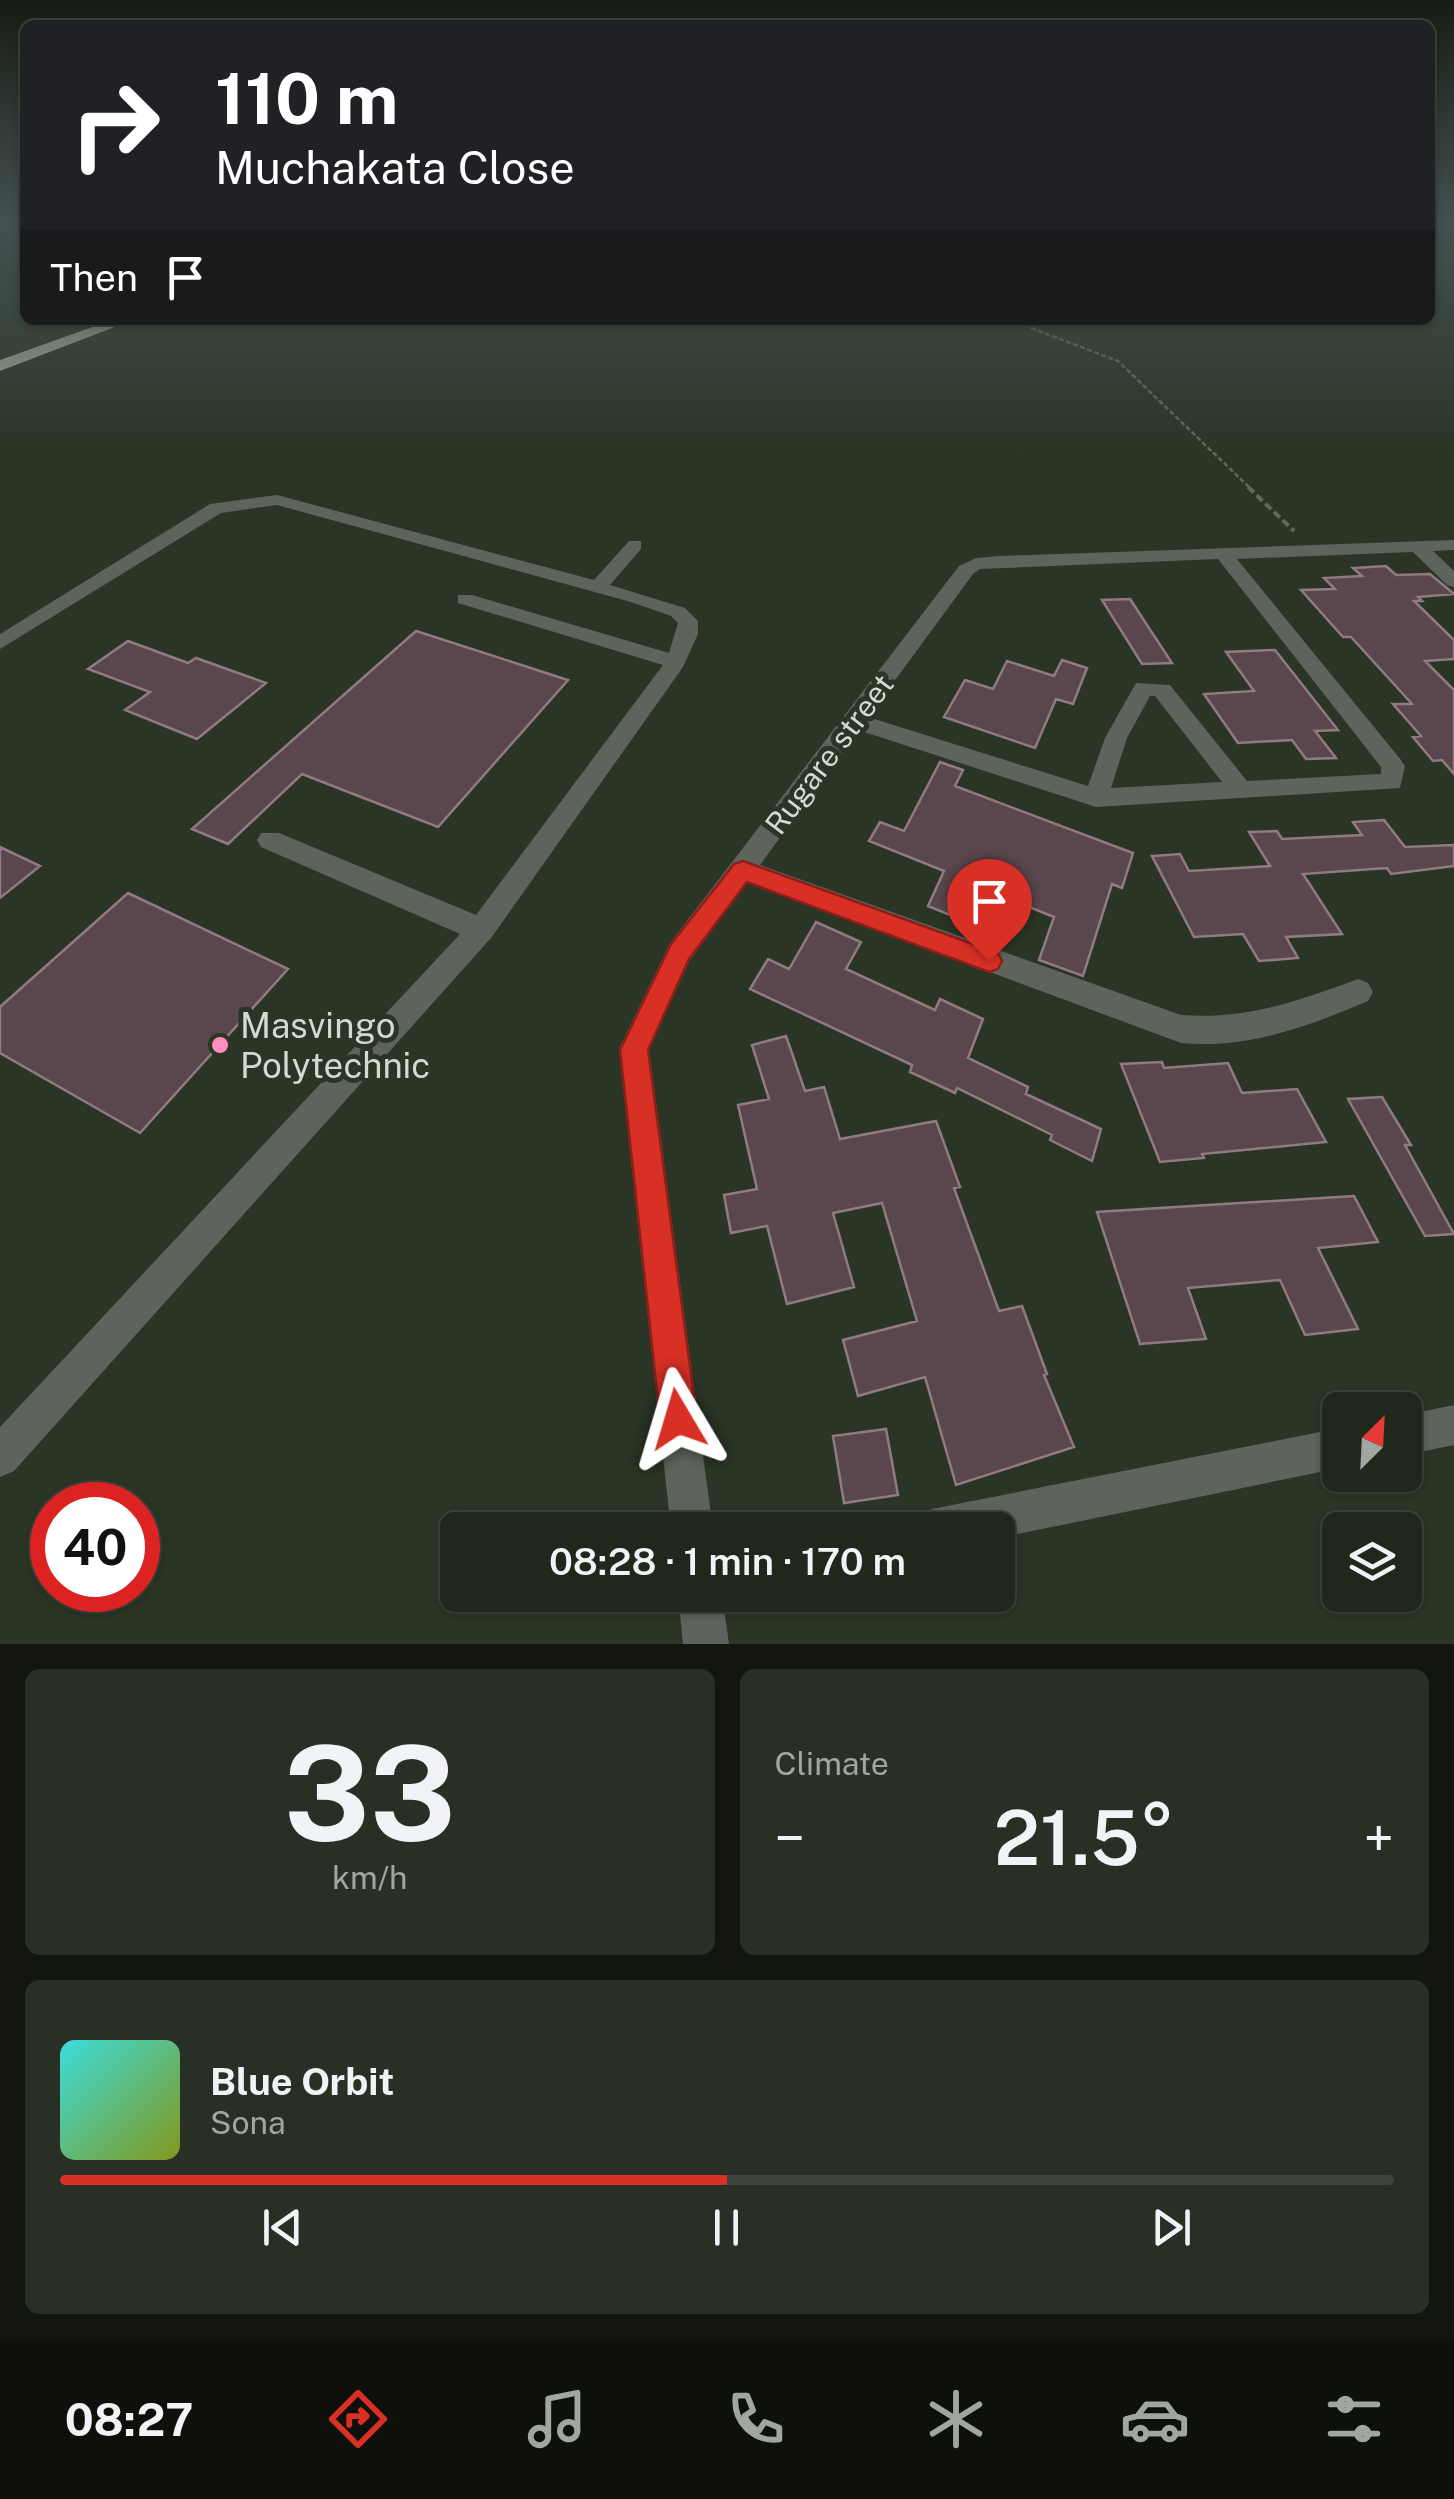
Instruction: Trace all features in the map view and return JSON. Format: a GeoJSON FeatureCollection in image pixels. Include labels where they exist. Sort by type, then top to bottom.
{"type":"FeatureCollection","features":[{"type":"Feature","properties":{"kind":"highway"},"geometry":{"type":"LineString","coordinates":[[0,366],[112,325]]}},
{"type":"Feature","properties":{"kind":"street"},"geometry":{"type":"LineString","coordinates":[[0,644],[216,508],[240,502],[298,503],[600,586],[678,612],[688,621],[688,634],[676,662],[481,930],[0,1457]]}},
{"type":"Feature","properties":{"kind":"street"},"geometry":{"type":"LineString","coordinates":[[600,586],[635,544]]}},
{"type":"Feature","properties":{"kind":"street","name":"Rugare street"},"geometry":{"type":"LineString","coordinates":[[690,1512],[634,1050],[680,952],[972,566],[1454,545]]}},
{"type":"Feature","properties":{"kind":"street"},"geometry":{"type":"LineString","coordinates":[[1418,546],[1454,581]]}},
{"type":"Feature","properties":{"kind":"street"},"geometry":{"type":"LineString","coordinates":[[854,721],[1096,798],[1388,784],[1394,779],[1395,770],[1224,555]]}},
{"type":"Feature","properties":{"kind":"street"},"geometry":{"type":"LineString","coordinates":[[465,599],[676,662]]}},
{"type":"Feature","properties":{"kind":"street"},"geometry":{"type":"LineString","coordinates":[[1096,798],[1116,738],[1139,690],[1144,688],[1162,690],[1242,791]]}},
{"type":"Feature","properties":{"kind":"street"},"geometry":{"type":"LineString","coordinates":[[270,840],[481,930]]}},
{"type":"Feature","properties":{"kind":"street"},"geometry":{"type":"LineString","coordinates":[[743,870],[1181,1029],[1246,1030],[1306,1014],[1358,992]]}},
{"type":"Feature","properties":{"kind":"street"},"geometry":{"type":"LineString","coordinates":[[1422,1432],[1454,1425]]}},
{"type":"Feature","properties":{"kind":"street"},"geometry":{"type":"LineString","coordinates":[[1015,1513],[1322,1452]]}},
{"type":"Feature","properties":{"kind":"street"},"geometry":{"type":"LineString","coordinates":[[702,1612],[706,1644]]}},
{"type":"Feature","properties":{"kind":"path"},"geometry":{"type":"LineString","coordinates":[[1023,325],[1118,361],[1314,550]]}},
{"type":"Feature","properties":{"kind":"building"},"geometry":{"type":"Polygon","coordinates":[[[1386,566],[1396,575],[1430,574],[1454,594],[1418,597],[1422,601],[1414,601],[1454,640],[1454,659],[1425,661],[1454,690],[1454,774],[1442,760],[1433,761],[1413,737],[1421,736],[1393,704],[1412,704],[1351,637],[1343,637],[1301,590],[1335,589],[1324,578],[1362,576],[1353,568],[1386,566]]]}},
{"type":"Feature","properties":{"kind":"building"},"geometry":{"type":"Polygon","coordinates":[[[1130,599],[1172,663],[1142,664],[1102,600],[1130,599]]]}},
{"type":"Feature","properties":{"kind":"building"},"geometry":{"type":"Polygon","coordinates":[[[416,631],[568,680],[438,827],[302,774],[228,844],[192,829],[416,631]]]}},
{"type":"Feature","properties":{"kind":"building"},"geometry":{"type":"Polygon","coordinates":[[[128,641],[188,663],[196,658],[266,683],[197,739],[125,710],[150,692],[88,669],[128,641]]]}},
{"type":"Feature","properties":{"kind":"building"},"geometry":{"type":"Polygon","coordinates":[[[1275,650],[1338,730],[1315,731],[1336,758],[1306,759],[1292,740],[1238,743],[1204,694],[1254,691],[1226,652],[1275,650]]]}},
{"type":"Feature","properties":{"kind":"building"},"geometry":{"type":"Polygon","coordinates":[[[1062,660],[1087,668],[1073,704],[1056,699],[1035,748],[944,717],[965,680],[993,689],[1007,661],[1054,676],[1062,660]]]}},
{"type":"Feature","properties":{"kind":"building"},"geometry":{"type":"Polygon","coordinates":[[[940,762],[963,770],[955,786],[1133,853],[1122,888],[1112,884],[1083,976],[1039,960],[1054,917],[977,886],[962,920],[928,906],[944,871],[869,841],[880,822],[904,831],[940,762]]]}},
{"type":"Feature","properties":{"kind":"building"},"geometry":{"type":"Polygon","coordinates":[[[1384,820],[1405,847],[1454,845],[1454,866],[1391,874],[1387,868],[1303,874],[1342,934],[1286,937],[1298,958],[1259,961],[1243,934],[1194,937],[1152,856],[1180,854],[1189,871],[1270,866],[1249,832],[1277,831],[1282,839],[1362,835],[1353,822],[1384,820]]]}},
{"type":"Feature","properties":{"kind":"building"},"geometry":{"type":"Polygon","coordinates":[[[0,847],[40,866],[0,898],[0,847]]]}},
{"type":"Feature","properties":{"kind":"building"},"geometry":{"type":"Polygon","coordinates":[[[128,893],[288,969],[140,1133],[0,1053],[0,1007],[128,893]]]}},
{"type":"Feature","properties":{"kind":"building"},"geometry":{"type":"Polygon","coordinates":[[[816,922],[861,942],[846,969],[935,1010],[940,999],[983,1019],[968,1058],[1028,1087],[1026,1094],[1101,1129],[1092,1161],[1050,1140],[1052,1135],[957,1088],[955,1093],[910,1072],[912,1065],[750,989],[768,959],[789,969],[816,922]]]}},
{"type":"Feature","properties":{"kind":"building"},"geometry":{"type":"Polygon","coordinates":[[[786,1036],[805,1091],[824,1087],[840,1139],[936,1121],[960,1187],[954,1188],[999,1311],[1022,1306],[1047,1374],[1044,1375],[1074,1447],[956,1485],[925,1377],[858,1396],[843,1340],[917,1321],[882,1203],[833,1213],[854,1287],[787,1304],[767,1226],[731,1233],[724,1195],[757,1189],[738,1105],[769,1099],[752,1045],[786,1036]]]}},
{"type":"Feature","properties":{"kind":"building"},"geometry":{"type":"Polygon","coordinates":[[[1162,1062],[1164,1068],[1228,1063],[1242,1093],[1297,1089],[1326,1142],[1160,1162],[1121,1064],[1162,1062]]]}},
{"type":"Feature","properties":{"kind":"building"},"geometry":{"type":"Polygon","coordinates":[[[1382,1097],[1411,1145],[1405,1145],[1454,1234],[1425,1236],[1348,1099],[1382,1097]]]}},
{"type":"Feature","properties":{"kind":"building"},"geometry":{"type":"Polygon","coordinates":[[[1354,1196],[1378,1242],[1318,1248],[1358,1329],[1305,1335],[1280,1280],[1188,1288],[1206,1339],[1140,1344],[1097,1212],[1354,1196]]]}},
{"type":"Feature","properties":{"kind":"building"},"geometry":{"type":"Polygon","coordinates":[[[886,1429],[898,1495],[844,1503],[833,1436],[886,1429]]]}},
{"type":"Feature","properties":{"kind":"place","name":"Masvingo Polytechnic"},"geometry":{"type":"Point","coordinates":[220,1045]}},
{"type":"Feature","properties":{"kind":"route"},"geometry":{"type":"LineString","coordinates":[[678,1419],[634,1050],[680,952],[743,870],[989,961]]}}]}
